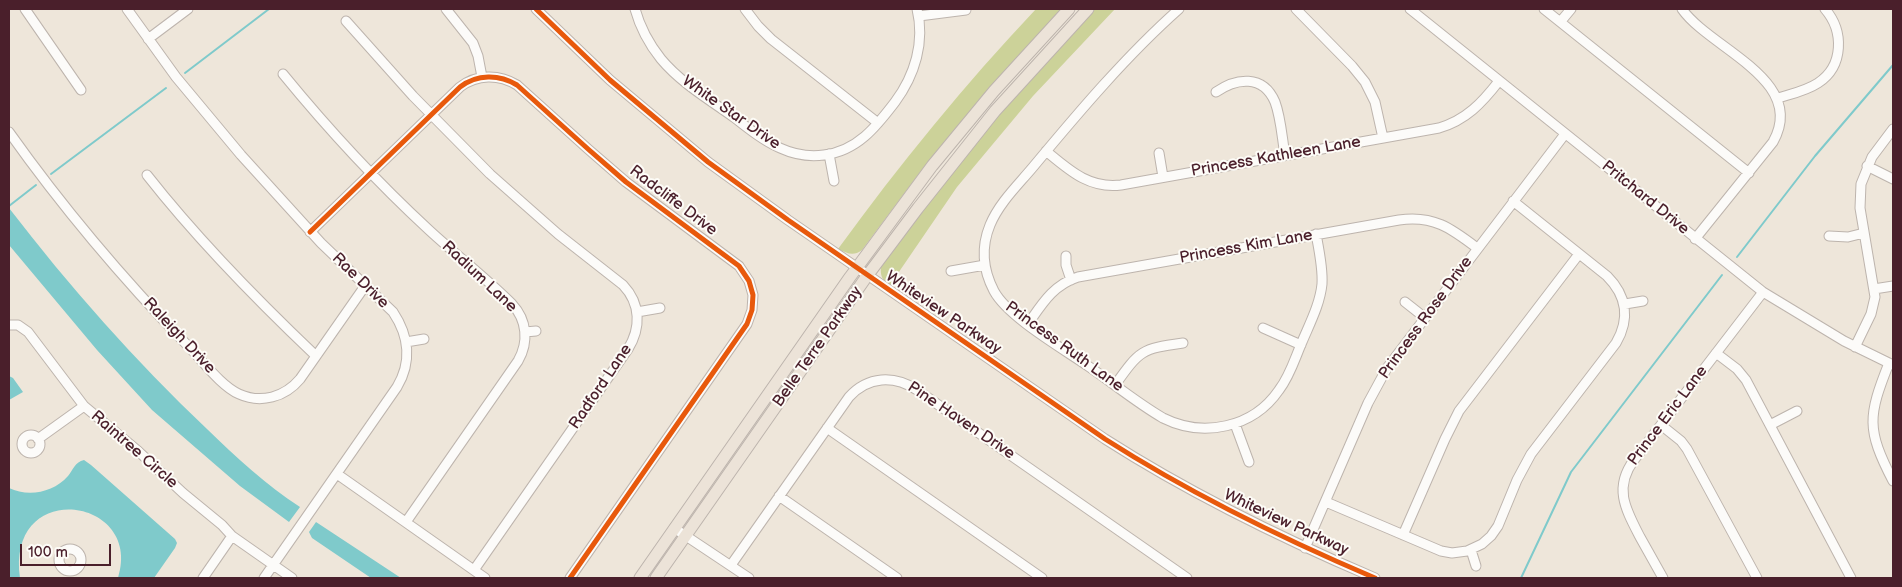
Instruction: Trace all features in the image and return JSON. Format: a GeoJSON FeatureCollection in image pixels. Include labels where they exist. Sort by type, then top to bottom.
{"type":"FeatureCollection","features":[{"type":"Feature","properties":{"kind":"main road","name":"Belle Terre Parkway"},"geometry":{"type":"LineString","coordinates":[[640,578],[857,268],[932,166],[1000,85],[1069,9]]}},
{"type":"Feature","properties":{"kind":"main road","name":"Belle Terre Parkway"},"geometry":{"type":"LineString","coordinates":[[656,578],[868,276],[918,208],[968,143],[1088,9]]}},
{"type":"Feature","properties":{"kind":"street"},"geometry":{"type":"LineString","coordinates":[[25,9],[81,90]]}},
{"type":"Feature","properties":{"kind":"street","name":"Rae Drive"},"geometry":{"type":"LineString","coordinates":[[127,9],[222,134],[310,232],[392,312],[401,326],[406,342],[406,364],[400,383],[264,578]]}},
{"type":"Feature","properties":{"kind":"street"},"geometry":{"type":"LineString","coordinates":[[148,39],[188,9]]}},
{"type":"Feature","properties":{"kind":"street"},"geometry":{"type":"LineString","coordinates":[[310,232],[462,86],[482,77],[478,56],[473,43],[446,9]]}},
{"type":"Feature","properties":{"kind":"street","name":"Whiteview Parkway"},"geometry":{"type":"LineString","coordinates":[[536,9],[597,68],[665,128],[732,180],[868,276],[1133,456],[1213,502],[1305,548],[1375,578]]}},
{"type":"Feature","properties":{"kind":"street","name":"White Star Drive"},"geometry":{"type":"LineString","coordinates":[[635,9],[643,32],[656,53],[669,68],[774,146],[795,154],[816,156],[829,154],[857,143],[868,135],[904,90],[913,70],[919,41],[918,12]]}},
{"type":"Feature","properties":{"kind":"street"},"geometry":{"type":"LineString","coordinates":[[745,9],[758,26],[771,38],[878,124]]}},
{"type":"Feature","properties":{"kind":"street","name":"Princess Ruth Lane"},"geometry":{"type":"LineString","coordinates":[[1179,9],[1116,72],[1046,151],[994,216],[986,239],[985,265],[1000,301],[1028,324],[1158,415],[1180,424],[1206,429],[1235,424],[1259,411],[1277,394],[1301,345],[1316,309],[1321,289],[1322,274],[1316,234]]}},
{"type":"Feature","properties":{"kind":"street"},"geometry":{"type":"LineString","coordinates":[[1296,9],[1352,66],[1365,82],[1377,108],[1383,138]]}},
{"type":"Feature","properties":{"kind":"street","name":"Pritchard Drive"},"geometry":{"type":"LineString","coordinates":[[1410,9],[1763,292],[1855,347],[1891,364]]}},
{"type":"Feature","properties":{"kind":"street"},"geometry":{"type":"LineString","coordinates":[[1544,9],[1749,173]]}},
{"type":"Feature","properties":{"kind":"street"},"geometry":{"type":"LineString","coordinates":[[1561,21],[1571,9]]}},
{"type":"Feature","properties":{"kind":"street"},"geometry":{"type":"LineString","coordinates":[[1682,9],[1694,23],[1765,79],[1778,98],[1781,115],[1778,131],[1773,142],[1696,239]]}},
{"type":"Feature","properties":{"kind":"street"},"geometry":{"type":"LineString","coordinates":[[1778,98],[1807,89],[1818,83],[1834,64],[1838,50],[1838,34],[1832,19],[1824,9]]}},
{"type":"Feature","properties":{"kind":"street"},"geometry":{"type":"LineString","coordinates":[[918,12],[966,10]]}},
{"type":"Feature","properties":{"kind":"street"},"geometry":{"type":"LineString","coordinates":[[346,21],[431,115],[512,194],[570,244],[623,285],[634,299],[637,312],[660,308]]}},
{"type":"Feature","properties":{"kind":"street","name":"Radium Lane"},"geometry":{"type":"LineString","coordinates":[[283,74],[371,173],[431,232],[512,304],[521,316],[525,332],[524,346],[518,361],[406,522]]}},
{"type":"Feature","properties":{"kind":"street","name":"Radcliffe Drive"},"geometry":{"type":"LineString","coordinates":[[482,77],[502,78],[517,85],[619,176],[736,264],[744,272],[752,290],[752,310],[744,329],[570,578]]}},
{"type":"Feature","properties":{"kind":"street"},"geometry":{"type":"LineString","coordinates":[[1216,92],[1230,83],[1241,81],[1254,82],[1266,89],[1276,105],[1285,155]]}},
{"type":"Feature","properties":{"kind":"street","name":"Princess Kathleen Lane"},"geometry":{"type":"LineString","coordinates":[[1046,151],[1078,176],[1100,185],[1116,185],[1432,130],[1455,122],[1480,104],[1499,81]]}},
{"type":"Feature","properties":{"kind":"street"},"geometry":{"type":"LineString","coordinates":[[1855,347],[1873,308],[1874,289],[1859,202],[1861,184],[1867,166],[1875,152],[1893,129]]}},
{"type":"Feature","properties":{"kind":"street","name":"Raleigh Drive"},"geometry":{"type":"LineString","coordinates":[[9,132],[114,266],[180,338],[235,392],[244,396],[259,399],[269,398],[282,394],[297,382],[365,286]]}},
{"type":"Feature","properties":{"kind":"street","name":"Princess Rose Drive"},"geometry":{"type":"LineString","coordinates":[[1305,548],[1377,384],[1392,359],[1565,134]]}},
{"type":"Feature","properties":{"kind":"street"},"geometry":{"type":"LineString","coordinates":[[1158,153],[1163,177]]}},
{"type":"Feature","properties":{"kind":"street"},"geometry":{"type":"LineString","coordinates":[[829,154],[834,181]]}},
{"type":"Feature","properties":{"kind":"street"},"geometry":{"type":"LineString","coordinates":[[1867,166],[1893,179]]}},
{"type":"Feature","properties":{"kind":"street"},"geometry":{"type":"LineString","coordinates":[[147,175],[217,256],[271,313],[316,356]]}},
{"type":"Feature","properties":{"kind":"street"},"geometry":{"type":"LineString","coordinates":[[1326,502],[1444,552],[1471,550],[1484,543],[1493,533],[1531,454],[1616,343],[1625,322],[1625,304],[1612,281],[1513,201]]}},
{"type":"Feature","properties":{"kind":"street","name":"Princess Kim Lane"},"geometry":{"type":"LineString","coordinates":[[1028,324],[1050,294],[1071,280],[1316,234],[1399,220],[1422,219],[1447,226],[1477,248]]}},
{"type":"Feature","properties":{"kind":"street"},"geometry":{"type":"LineString","coordinates":[[1829,236],[1848,237],[1864,233]]}},
{"type":"Feature","properties":{"kind":"street"},"geometry":{"type":"LineString","coordinates":[[1403,535],[1445,439],[1460,411],[1579,254]]}},
{"type":"Feature","properties":{"kind":"street"},"geometry":{"type":"LineString","coordinates":[[1066,256],[1071,280]]}},
{"type":"Feature","properties":{"kind":"street"},"geometry":{"type":"LineString","coordinates":[[950,271],[985,265]]}},
{"type":"Feature","properties":{"kind":"street"},"geometry":{"type":"LineString","coordinates":[[1874,289],[1893,286]]}},
{"type":"Feature","properties":{"kind":"street","name":"Prince Eric Lane"},"geometry":{"type":"LineString","coordinates":[[1663,578],[1626,510],[1623,495],[1624,480],[1629,468],[1763,292]]}},
{"type":"Feature","properties":{"kind":"street"},"geometry":{"type":"LineString","coordinates":[[1625,304],[1643,301]]}},
{"type":"Feature","properties":{"kind":"street"},"geometry":{"type":"LineString","coordinates":[[1405,302],[1424,317]]}},
{"type":"Feature","properties":{"kind":"street","name":"Radford Lane"},"geometry":{"type":"LineString","coordinates":[[474,570],[628,349],[637,329],[637,312]]}},
{"type":"Feature","properties":{"kind":"street","name":"Raintree Circle"},"geometry":{"type":"LineString","coordinates":[[9,325],[18,325],[28,332],[84,406],[133,446],[232,536],[292,578]]}},
{"type":"Feature","properties":{"kind":"street"},"geometry":{"type":"LineString","coordinates":[[1263,328],[1301,345]]}},
{"type":"Feature","properties":{"kind":"street"},"geometry":{"type":"LineString","coordinates":[[525,332],[536,331]]}},
{"type":"Feature","properties":{"kind":"street"},"geometry":{"type":"LineString","coordinates":[[406,342],[424,339]]}},
{"type":"Feature","properties":{"kind":"street"},"geometry":{"type":"LineString","coordinates":[[1115,385],[1131,362],[1142,352],[1183,343]]}},
{"type":"Feature","properties":{"kind":"street"},"geometry":{"type":"LineString","coordinates":[[1716,353],[1743,376],[1851,578]]}},
{"type":"Feature","properties":{"kind":"street"},"geometry":{"type":"LineString","coordinates":[[1891,364],[1875,399],[1873,422],[1877,447],[1893,481]]}},
{"type":"Feature","properties":{"kind":"street","name":"Pine Haven Drive"},"geometry":{"type":"LineString","coordinates":[[731,566],[849,397],[864,384],[875,380],[888,379],[906,383],[1187,578]]}},
{"type":"Feature","properties":{"kind":"street"},"geometry":{"type":"LineString","coordinates":[[38,439],[84,406]]}},
{"type":"Feature","properties":{"kind":"street"},"geometry":{"type":"LineString","coordinates":[[1770,425],[1797,411]]}},
{"type":"Feature","properties":{"kind":"street"},"geometry":{"type":"LineString","coordinates":[[1235,424],[1249,462]]}},
{"type":"Feature","properties":{"kind":"street"},"geometry":{"type":"LineString","coordinates":[[1661,425],[1687,449],[1757,578]]}},
{"type":"Feature","properties":{"kind":"street"},"geometry":{"type":"LineString","coordinates":[[827,428],[1042,578]]}},
{"type":"Feature","properties":{"kind":"street"},"geometry":{"type":"LineString","coordinates":[[336,474],[485,578]]}},
{"type":"Feature","properties":{"kind":"street"},"geometry":{"type":"LineString","coordinates":[[779,496],[896,578]]}},
{"type":"Feature","properties":{"kind":"street"},"geometry":{"type":"LineString","coordinates":[[674,528],[749,578]]}},
{"type":"Feature","properties":{"kind":"street"},"geometry":{"type":"LineString","coordinates":[[203,578],[232,536]]}},
{"type":"Feature","properties":{"kind":"street"},"geometry":{"type":"LineString","coordinates":[[1471,550],[1476,566]]}},
{"type":"Feature","properties":{"kind":"green space"},"geometry":{"type":"Polygon","coordinates":[[[1036,9],[1064,9],[924,167],[862,250],[853,254],[838,249],[933,126],[1036,9]]]}},
{"type":"Feature","properties":{"kind":"green space"},"geometry":{"type":"Polygon","coordinates":[[[1093,9],[1115,9],[1033,96],[957,187],[890,285],[887,283],[882,277],[881,266],[971,145],[1093,9]]]}},
{"type":"Feature","properties":{"kind":"water"},"geometry":{"type":"Polygon","coordinates":[[[9,208],[79,294],[154,377],[240,460],[263,480],[300,507],[289,522],[240,486],[152,410],[97,350],[9,245],[9,208]]]}},
{"type":"Feature","properties":{"kind":"water"},"geometry":{"type":"Polygon","coordinates":[[[9,376],[13,378],[23,392],[9,400],[9,376]]]}},
{"type":"Feature","properties":{"kind":"water"},"geometry":{"type":"Polygon","coordinates":[[[84,460],[175,539],[177,543],[175,548],[154,578],[118,578],[121,551],[112,530],[95,516],[74,510],[52,512],[33,524],[21,546],[20,578],[11,578],[9,575],[9,488],[32,493],[48,490],[62,482],[76,464],[84,460]]]}},
{"type":"Feature","properties":{"kind":"water"},"geometry":{"type":"Polygon","coordinates":[[[316,522],[401,578],[371,578],[312,538],[309,532],[316,522]]]}},
{"type":"Feature","properties":{"kind":"waterway"},"geometry":{"type":"LineString","coordinates":[[185,73],[269,9]]}},
{"type":"Feature","properties":{"kind":"waterway"},"geometry":{"type":"LineString","coordinates":[[1737,257],[1815,156],[1893,65]]}},
{"type":"Feature","properties":{"kind":"waterway"},"geometry":{"type":"LineString","coordinates":[[51,174],[166,88]]}},
{"type":"Feature","properties":{"kind":"waterway"},"geometry":{"type":"LineString","coordinates":[[9,206],[36,185]]}},
{"type":"Feature","properties":{"kind":"waterway"},"geometry":{"type":"LineString","coordinates":[[1521,578],[1571,472],[1722,275]]}},
{"type":"Feature","properties":{"kind":"cycle path"},"geometry":{"type":"LineString","coordinates":[[536,9],[610,80],[708,162],[788,220],[1105,439],[1203,497],[1305,547],[1375,578]]}},
{"type":"Feature","properties":{"kind":"cycle path"},"geometry":{"type":"LineString","coordinates":[[310,232],[460,87],[481,78],[496,77],[517,85],[626,182],[739,266],[749,281],[753,295],[752,310],[747,324],[570,578]]}}]}
